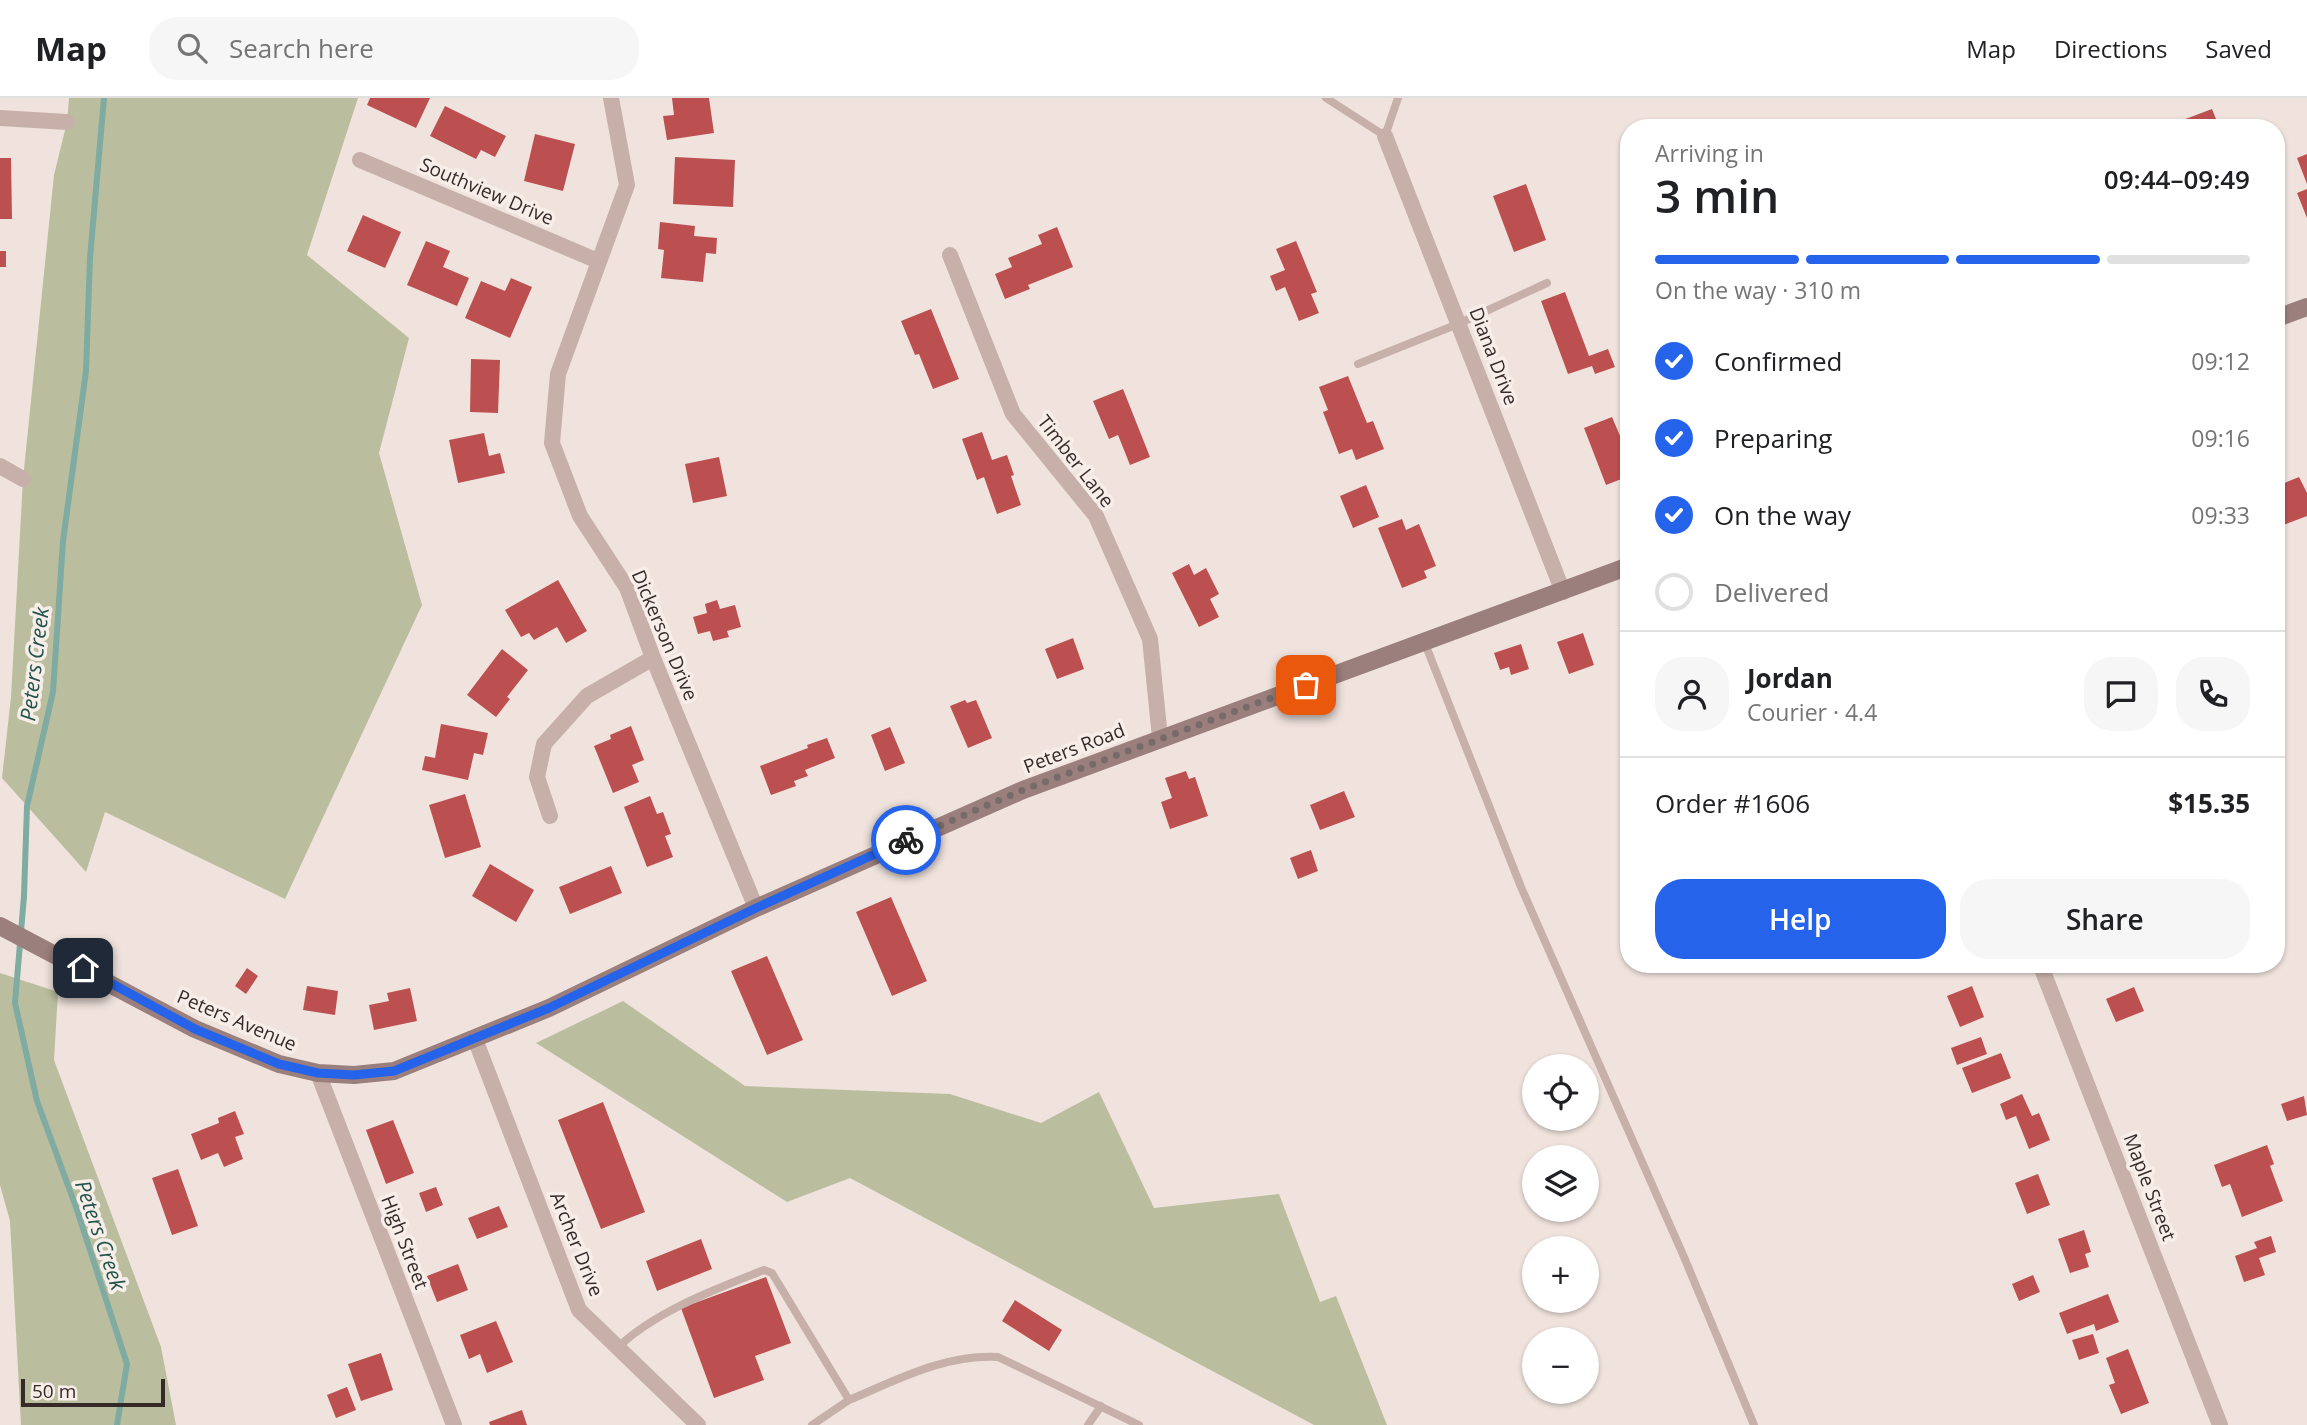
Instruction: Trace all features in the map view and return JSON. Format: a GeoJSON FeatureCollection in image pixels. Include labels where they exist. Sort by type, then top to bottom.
{"type":"FeatureCollection","features":[{"type":"Feature","properties":{"kind":"street","name":"Dickerson Drive"},"geometry":{"type":"LineString","coordinates":[[611,98],[627,185],[558,374],[552,443],[580,516],[627,588],[756,908]]}},
{"type":"Feature","properties":{"kind":"street"},"geometry":{"type":"LineString","coordinates":[[0,118],[67,122]]}},
{"type":"Feature","properties":{"kind":"street","name":"Diana Drive"},"geometry":{"type":"LineString","coordinates":[[1385,136],[1563,593]]}},
{"type":"Feature","properties":{"kind":"street","name":"Southview Drive"},"geometry":{"type":"LineString","coordinates":[[360,160],[598,261]]}},
{"type":"Feature","properties":{"kind":"street","name":"Timber Lane"},"geometry":{"type":"LineString","coordinates":[[950,255],[1013,414],[1096,516],[1150,639],[1160,738]]}},
{"type":"Feature","properties":{"kind":"street"},"geometry":{"type":"LineString","coordinates":[[2285,315],[2307,307]]}},
{"type":"Feature","properties":{"kind":"street"},"geometry":{"type":"LineString","coordinates":[[0,466],[23,479]]}},
{"type":"Feature","properties":{"kind":"street","name":"Peters Road"},"geometry":{"type":"LineString","coordinates":[[549,1008],[756,908],[1023,790],[1424,641],[1563,593],[1620,570]]}},
{"type":"Feature","properties":{"kind":"street"},"geometry":{"type":"LineString","coordinates":[[550,816],[537,777],[544,744],[587,696],[653,658]]}},
{"type":"Feature","properties":{"kind":"street","name":"Peters Avenue"},"geometry":{"type":"LineString","coordinates":[[0,926],[195,1029],[279,1064],[318,1073],[354,1075],[394,1071],[549,1008]]}},
{"type":"Feature","properties":{"kind":"street","name":"Maple Street"},"geometry":{"type":"LineString","coordinates":[[2044,973],[2220,1425]]}},
{"type":"Feature","properties":{"kind":"street","name":"Archer Drive"},"geometry":{"type":"LineString","coordinates":[[475,1040],[579,1310],[698,1425]]}},
{"type":"Feature","properties":{"kind":"street","name":"High Street"},"geometry":{"type":"LineString","coordinates":[[318,1073],[454,1425]]}},
{"type":"Feature","properties":{"kind":"lane"},"geometry":{"type":"LineString","coordinates":[[1326,98],[1385,136],[1398,98]]}},
{"type":"Feature","properties":{"kind":"lane"},"geometry":{"type":"LineString","coordinates":[[1358,364],[1458,324],[1547,283]]}},
{"type":"Feature","properties":{"kind":"lane"},"geometry":{"type":"LineString","coordinates":[[1424,641],[1521,887],[1684,1258],[1754,1425]]}},
{"type":"Feature","properties":{"kind":"lane"},"geometry":{"type":"LineString","coordinates":[[618,1347],[637,1329],[706,1293],[764,1270],[778,1279],[849,1400]]}},
{"type":"Feature","properties":{"kind":"lane"},"geometry":{"type":"LineString","coordinates":[[812,1425],[849,1400],[922,1369],[975,1355],[998,1357],[1139,1425]]}},
{"type":"Feature","properties":{"kind":"lane"},"geometry":{"type":"LineString","coordinates":[[1088,1425],[1101,1406]]}},
{"type":"Feature","properties":{"kind":"green space"},"geometry":{"type":"Polygon","coordinates":[[[69,98],[358,98],[307,255],[409,338],[379,453],[422,605],[285,899],[105,812],[86,872],[2,778],[11,697],[23,479],[54,175],[67,122],[69,98]]]}},
{"type":"Feature","properties":{"kind":"green space"},"geometry":{"type":"Polygon","coordinates":[[[0,973],[58,992],[54,1060],[161,1347],[176,1425],[21,1425],[10,1221],[0,1185],[0,973]]]}},
{"type":"Feature","properties":{"kind":"green space"},"geometry":{"type":"Polygon","coordinates":[[[623,1001],[745,1086],[950,1094],[1041,1123],[1099,1092],[1154,1208],[1279,1194],[1320,1302],[1336,1296],[1387,1425],[1314,1425],[850,1178],[787,1202],[536,1043],[623,1001]]]}},
{"type":"Feature","properties":{"kind":"building"},"geometry":{"type":"Polygon","coordinates":[[[370,98],[430,98],[416,128],[367,105],[370,98]]]}},
{"type":"Feature","properties":{"kind":"building"},"geometry":{"type":"Polygon","coordinates":[[[672,98],[709,98],[714,133],[667,140],[663,116],[674,115],[672,98]]]}},
{"type":"Feature","properties":{"kind":"building"},"geometry":{"type":"Polygon","coordinates":[[[445,106],[506,136],[495,157],[481,150],[476,159],[430,136],[445,106]]]}},
{"type":"Feature","properties":{"kind":"building"},"geometry":{"type":"Polygon","coordinates":[[[2212,109],[2216,119],[2186,119],[2212,109]]]}},
{"type":"Feature","properties":{"kind":"building"},"geometry":{"type":"Polygon","coordinates":[[[535,134],[575,144],[563,191],[524,181],[535,134]]]}},
{"type":"Feature","properties":{"kind":"building"},"geometry":{"type":"Polygon","coordinates":[[[2307,154],[2307,184],[2297,158],[2307,154]]]}},
{"type":"Feature","properties":{"kind":"building"},"geometry":{"type":"Polygon","coordinates":[[[675,157],[735,160],[733,207],[673,204],[675,157]]]}},
{"type":"Feature","properties":{"kind":"building"},"geometry":{"type":"Polygon","coordinates":[[[0,158],[11,158],[12,219],[0,219],[0,158]]]}},
{"type":"Feature","properties":{"kind":"building"},"geometry":{"type":"Polygon","coordinates":[[[1526,184],[1546,240],[1514,252],[1493,196],[1526,184]]]}},
{"type":"Feature","properties":{"kind":"building"},"geometry":{"type":"Polygon","coordinates":[[[2307,189],[2307,218],[2297,193],[2307,189]]]}},
{"type":"Feature","properties":{"kind":"building"},"geometry":{"type":"Polygon","coordinates":[[[363,215],[401,232],[385,268],[347,251],[363,215]]]}},
{"type":"Feature","properties":{"kind":"building"},"geometry":{"type":"Polygon","coordinates":[[[660,222],[695,226],[694,236],[717,238],[716,254],[706,253],[703,282],[661,278],[664,250],[658,249],[660,222]]]}},
{"type":"Feature","properties":{"kind":"building"},"geometry":{"type":"Polygon","coordinates":[[[1057,227],[1073,267],[1028,285],[1030,289],[1005,299],[995,274],[1012,267],[1008,258],[1042,244],[1038,235],[1057,227]]]}},
{"type":"Feature","properties":{"kind":"building"},"geometry":{"type":"Polygon","coordinates":[[[426,241],[450,251],[443,267],[469,278],[457,306],[407,285],[426,241]]]}},
{"type":"Feature","properties":{"kind":"building"},"geometry":{"type":"Polygon","coordinates":[[[1296,241],[1317,292],[1311,294],[1319,313],[1299,321],[1285,287],[1276,291],[1270,276],[1285,270],[1276,249],[1296,241]]]}},
{"type":"Feature","properties":{"kind":"building"},"geometry":{"type":"Polygon","coordinates":[[[0,251],[6,251],[6,267],[0,267],[0,251]]]}},
{"type":"Feature","properties":{"kind":"building"},"geometry":{"type":"Polygon","coordinates":[[[511,278],[532,287],[510,338],[465,318],[481,281],[505,291],[511,278]]]}},
{"type":"Feature","properties":{"kind":"building"},"geometry":{"type":"Polygon","coordinates":[[[1565,292],[1589,356],[1608,349],[1615,367],[1595,374],[1592,366],[1568,374],[1541,301],[1565,292]]]}},
{"type":"Feature","properties":{"kind":"building"},"geometry":{"type":"Polygon","coordinates":[[[931,309],[959,379],[933,389],[919,354],[915,355],[901,321],[931,309]]]}},
{"type":"Feature","properties":{"kind":"building"},"geometry":{"type":"Polygon","coordinates":[[[471,359],[500,360],[498,413],[470,412],[471,359]]]}},
{"type":"Feature","properties":{"kind":"building"},"geometry":{"type":"Polygon","coordinates":[[[1348,376],[1367,423],[1373,421],[1384,449],[1356,460],[1352,449],[1339,454],[1323,412],[1328,410],[1319,387],[1348,376]]]}},
{"type":"Feature","properties":{"kind":"building"},"geometry":{"type":"Polygon","coordinates":[[[1123,389],[1150,457],[1130,465],[1118,435],[1109,439],[1093,401],[1123,389]]]}},
{"type":"Feature","properties":{"kind":"building"},"geometry":{"type":"Polygon","coordinates":[[[1612,417],[1620,436],[1620,480],[1606,485],[1584,428],[1612,417]]]}},
{"type":"Feature","properties":{"kind":"building"},"geometry":{"type":"Polygon","coordinates":[[[982,432],[992,460],[1007,455],[1021,505],[997,514],[984,477],[977,480],[962,439],[982,432]]]}},
{"type":"Feature","properties":{"kind":"building"},"geometry":{"type":"Polygon","coordinates":[[[484,433],[489,456],[500,453],[505,473],[458,483],[449,440],[484,433]]]}},
{"type":"Feature","properties":{"kind":"building"},"geometry":{"type":"Polygon","coordinates":[[[719,457],[727,496],[693,503],[685,464],[719,457]]]}},
{"type":"Feature","properties":{"kind":"building"},"geometry":{"type":"Polygon","coordinates":[[[2299,477],[2307,493],[2307,516],[2285,524],[2285,483],[2299,477]]]}},
{"type":"Feature","properties":{"kind":"building"},"geometry":{"type":"Polygon","coordinates":[[[1366,485],[1379,517],[1353,528],[1340,496],[1366,485]]]}},
{"type":"Feature","properties":{"kind":"building"},"geometry":{"type":"Polygon","coordinates":[[[1402,519],[1406,530],[1419,524],[1436,566],[1424,571],[1427,578],[1402,588],[1378,528],[1402,519]]]}},
{"type":"Feature","properties":{"kind":"building"},"geometry":{"type":"Polygon","coordinates":[[[1189,564],[1194,575],[1206,568],[1219,594],[1210,599],[1219,617],[1199,627],[1172,573],[1189,564]]]}},
{"type":"Feature","properties":{"kind":"building"},"geometry":{"type":"Polygon","coordinates":[[[558,580],[587,631],[566,643],[557,627],[534,640],[529,633],[521,637],[505,610],[558,580]]]}},
{"type":"Feature","properties":{"kind":"building"},"geometry":{"type":"Polygon","coordinates":[[[717,600],[720,609],[735,605],[741,627],[727,631],[729,637],[713,641],[710,631],[698,634],[693,617],[707,613],[705,604],[717,600]]]}},
{"type":"Feature","properties":{"kind":"building"},"geometry":{"type":"Polygon","coordinates":[[[1583,633],[1594,665],[1569,674],[1557,642],[1583,633]]]}},
{"type":"Feature","properties":{"kind":"building"},"geometry":{"type":"Polygon","coordinates":[[[1073,638],[1084,669],[1057,679],[1045,649],[1073,638]]]}},
{"type":"Feature","properties":{"kind":"building"},"geometry":{"type":"Polygon","coordinates":[[[1521,644],[1529,669],[1511,675],[1509,667],[1500,670],[1494,653],[1521,644]]]}},
{"type":"Feature","properties":{"kind":"building"},"geometry":{"type":"Polygon","coordinates":[[[502,649],[528,670],[507,697],[510,699],[496,717],[467,695],[502,649]]]}},
{"type":"Feature","properties":{"kind":"building"},"geometry":{"type":"Polygon","coordinates":[[[965,700],[967,703],[976,700],[992,738],[968,748],[950,706],[965,700]]]}},
{"type":"Feature","properties":{"kind":"building"},"geometry":{"type":"Polygon","coordinates":[[[441,724],[488,733],[483,755],[474,753],[468,780],[422,770],[425,756],[435,758],[441,724]]]}},
{"type":"Feature","properties":{"kind":"building"},"geometry":{"type":"Polygon","coordinates":[[[631,726],[644,760],[632,765],[639,782],[613,793],[594,746],[631,726]]]}},
{"type":"Feature","properties":{"kind":"building"},"geometry":{"type":"Polygon","coordinates":[[[890,727],[905,763],[885,771],[871,735],[890,727]]]}},
{"type":"Feature","properties":{"kind":"building"},"geometry":{"type":"Polygon","coordinates":[[[827,738],[835,758],[805,770],[808,776],[794,781],[796,786],[771,795],[760,766],[827,738]]]}},
{"type":"Feature","properties":{"kind":"building"},"geometry":{"type":"Polygon","coordinates":[[[1186,771],[1189,779],[1195,777],[1208,816],[1170,829],[1161,802],[1172,798],[1165,778],[1186,771]]]}},
{"type":"Feature","properties":{"kind":"building"},"geometry":{"type":"Polygon","coordinates":[[[1344,791],[1355,817],[1320,830],[1310,805],[1344,791]]]}},
{"type":"Feature","properties":{"kind":"building"},"geometry":{"type":"Polygon","coordinates":[[[465,794],[481,847],[445,858],[429,805],[465,794]]]}},
{"type":"Feature","properties":{"kind":"building"},"geometry":{"type":"Polygon","coordinates":[[[650,796],[657,814],[663,812],[671,834],[665,836],[673,857],[647,867],[624,807],[650,796]]]}},
{"type":"Feature","properties":{"kind":"building"},"geometry":{"type":"Polygon","coordinates":[[[1311,850],[1318,871],[1298,879],[1290,858],[1311,850]]]}},
{"type":"Feature","properties":{"kind":"building"},"geometry":{"type":"Polygon","coordinates":[[[490,864],[534,890],[516,922],[472,896],[490,864]]]}},
{"type":"Feature","properties":{"kind":"building"},"geometry":{"type":"Polygon","coordinates":[[[611,866],[622,893],[570,914],[559,887],[611,866]]]}},
{"type":"Feature","properties":{"kind":"building"},"geometry":{"type":"Polygon","coordinates":[[[891,897],[927,981],[892,996],[856,912],[891,897]]]}},
{"type":"Feature","properties":{"kind":"building"},"geometry":{"type":"Polygon","coordinates":[[[767,956],[803,1040],[767,1055],[731,971],[767,956]]]}},
{"type":"Feature","properties":{"kind":"building"},"geometry":{"type":"Polygon","coordinates":[[[247,968],[258,976],[246,994],[235,986],[247,968]]]}},
{"type":"Feature","properties":{"kind":"building"},"geometry":{"type":"Polygon","coordinates":[[[307,986],[338,991],[335,1015],[303,1010],[307,986]]]}},
{"type":"Feature","properties":{"kind":"building"},"geometry":{"type":"Polygon","coordinates":[[[1972,986],[1984,1017],[1960,1027],[1947,996],[1972,986]]]}},
{"type":"Feature","properties":{"kind":"building"},"geometry":{"type":"Polygon","coordinates":[[[2134,987],[2144,1011],[2116,1022],[2106,999],[2134,987]]]}},
{"type":"Feature","properties":{"kind":"building"},"geometry":{"type":"Polygon","coordinates":[[[410,988],[417,1021],[374,1030],[369,1005],[389,1001],[387,993],[410,988]]]}},
{"type":"Feature","properties":{"kind":"building"},"geometry":{"type":"Polygon","coordinates":[[[1981,1037],[1987,1054],[1957,1065],[1951,1048],[1981,1037]]]}},
{"type":"Feature","properties":{"kind":"building"},"geometry":{"type":"Polygon","coordinates":[[[2001,1053],[2011,1078],[1972,1093],[1962,1068],[2001,1053]]]}},
{"type":"Feature","properties":{"kind":"building"},"geometry":{"type":"Polygon","coordinates":[[[2022,1094],[2032,1116],[2039,1113],[2050,1140],[2029,1149],[2016,1116],[2006,1120],[2000,1104],[2022,1094]]]}},
{"type":"Feature","properties":{"kind":"building"},"geometry":{"type":"Polygon","coordinates":[[[2304,1096],[2307,1115],[2287,1121],[2281,1104],[2304,1096]]]}},
{"type":"Feature","properties":{"kind":"building"},"geometry":{"type":"Polygon","coordinates":[[[603,1102],[645,1212],[601,1229],[558,1120],[603,1102]]]}},
{"type":"Feature","properties":{"kind":"building"},"geometry":{"type":"Polygon","coordinates":[[[235,1111],[244,1134],[235,1137],[243,1159],[224,1167],[218,1153],[201,1160],[191,1134],[219,1123],[218,1118],[235,1111]]]}},
{"type":"Feature","properties":{"kind":"building"},"geometry":{"type":"Polygon","coordinates":[[[393,1120],[414,1173],[386,1184],[366,1130],[393,1120]]]}},
{"type":"Feature","properties":{"kind":"building"},"geometry":{"type":"Polygon","coordinates":[[[2267,1145],[2274,1164],[2270,1166],[2283,1201],[2242,1217],[2230,1184],[2222,1187],[2214,1165],[2267,1145]]]}},
{"type":"Feature","properties":{"kind":"building"},"geometry":{"type":"Polygon","coordinates":[[[178,1169],[198,1226],[172,1235],[152,1178],[178,1169]]]}},
{"type":"Feature","properties":{"kind":"building"},"geometry":{"type":"Polygon","coordinates":[[[2038,1174],[2050,1205],[2027,1214],[2015,1183],[2038,1174]]]}},
{"type":"Feature","properties":{"kind":"building"},"geometry":{"type":"Polygon","coordinates":[[[436,1187],[443,1205],[426,1212],[419,1193],[436,1187]]]}},
{"type":"Feature","properties":{"kind":"building"},"geometry":{"type":"Polygon","coordinates":[[[499,1206],[508,1227],[477,1239],[468,1218],[499,1206]]]}},
{"type":"Feature","properties":{"kind":"building"},"geometry":{"type":"Polygon","coordinates":[[[2084,1230],[2091,1252],[2085,1254],[2089,1267],[2070,1273],[2058,1239],[2084,1230]]]}},
{"type":"Feature","properties":{"kind":"building"},"geometry":{"type":"Polygon","coordinates":[[[2271,1236],[2276,1252],[2259,1258],[2265,1275],[2244,1282],[2235,1256],[2257,1248],[2254,1242],[2271,1236]]]}},
{"type":"Feature","properties":{"kind":"building"},"geometry":{"type":"Polygon","coordinates":[[[701,1239],[712,1269],[657,1291],[646,1261],[701,1239]]]}},
{"type":"Feature","properties":{"kind":"building"},"geometry":{"type":"Polygon","coordinates":[[[458,1264],[468,1290],[437,1302],[427,1276],[458,1264]]]}},
{"type":"Feature","properties":{"kind":"building"},"geometry":{"type":"Polygon","coordinates":[[[2033,1275],[2040,1292],[2019,1301],[2012,1284],[2033,1275]]]}},
{"type":"Feature","properties":{"kind":"building"},"geometry":{"type":"Polygon","coordinates":[[[766,1277],[791,1343],[755,1356],[764,1380],[714,1398],[681,1308],[766,1277]]]}},
{"type":"Feature","properties":{"kind":"building"},"geometry":{"type":"Polygon","coordinates":[[[2108,1294],[2119,1322],[2096,1331],[2094,1324],[2067,1334],[2059,1313],[2108,1294]]]}},
{"type":"Feature","properties":{"kind":"building"},"geometry":{"type":"Polygon","coordinates":[[[1015,1300],[1062,1330],[1049,1351],[1002,1321],[1015,1300]]]}},
{"type":"Feature","properties":{"kind":"building"},"geometry":{"type":"Polygon","coordinates":[[[496,1321],[513,1362],[487,1373],[480,1354],[469,1359],[460,1335],[496,1321]]]}},
{"type":"Feature","properties":{"kind":"building"},"geometry":{"type":"Polygon","coordinates":[[[2093,1334],[2099,1353],[2079,1360],[2072,1340],[2093,1334]]]}},
{"type":"Feature","properties":{"kind":"building"},"geometry":{"type":"Polygon","coordinates":[[[2128,1349],[2149,1403],[2121,1414],[2109,1385],[2115,1383],[2106,1358],[2128,1349]]]}},
{"type":"Feature","properties":{"kind":"building"},"geometry":{"type":"Polygon","coordinates":[[[381,1353],[393,1390],[361,1401],[348,1364],[381,1353]]]}},
{"type":"Feature","properties":{"kind":"building"},"geometry":{"type":"Polygon","coordinates":[[[347,1387],[356,1410],[336,1418],[327,1395],[347,1387]]]}},
{"type":"Feature","properties":{"kind":"building"},"geometry":{"type":"Polygon","coordinates":[[[522,1410],[527,1425],[490,1425],[489,1422],[522,1410]]]}},
{"type":"Feature","properties":{"kind":"waterway","name":"Peters Creek"},"geometry":{"type":"LineString","coordinates":[[104,98],[90,258],[86,371],[63,541],[53,692],[27,806],[24,896],[15,1003],[37,1101],[77,1210],[127,1364],[117,1425]]}},
{"type":"Feature","properties":{"kind":"way so far"},"geometry":{"type":"LineString","coordinates":[[906,840],[1023,790],[1306,685]]}},
{"type":"Feature","properties":{"kind":"route"},"geometry":{"type":"LineString","coordinates":[[83,968],[195,1029],[279,1064],[318,1073],[354,1075],[394,1071],[549,1008],[756,908],[906,840]]}}]}
